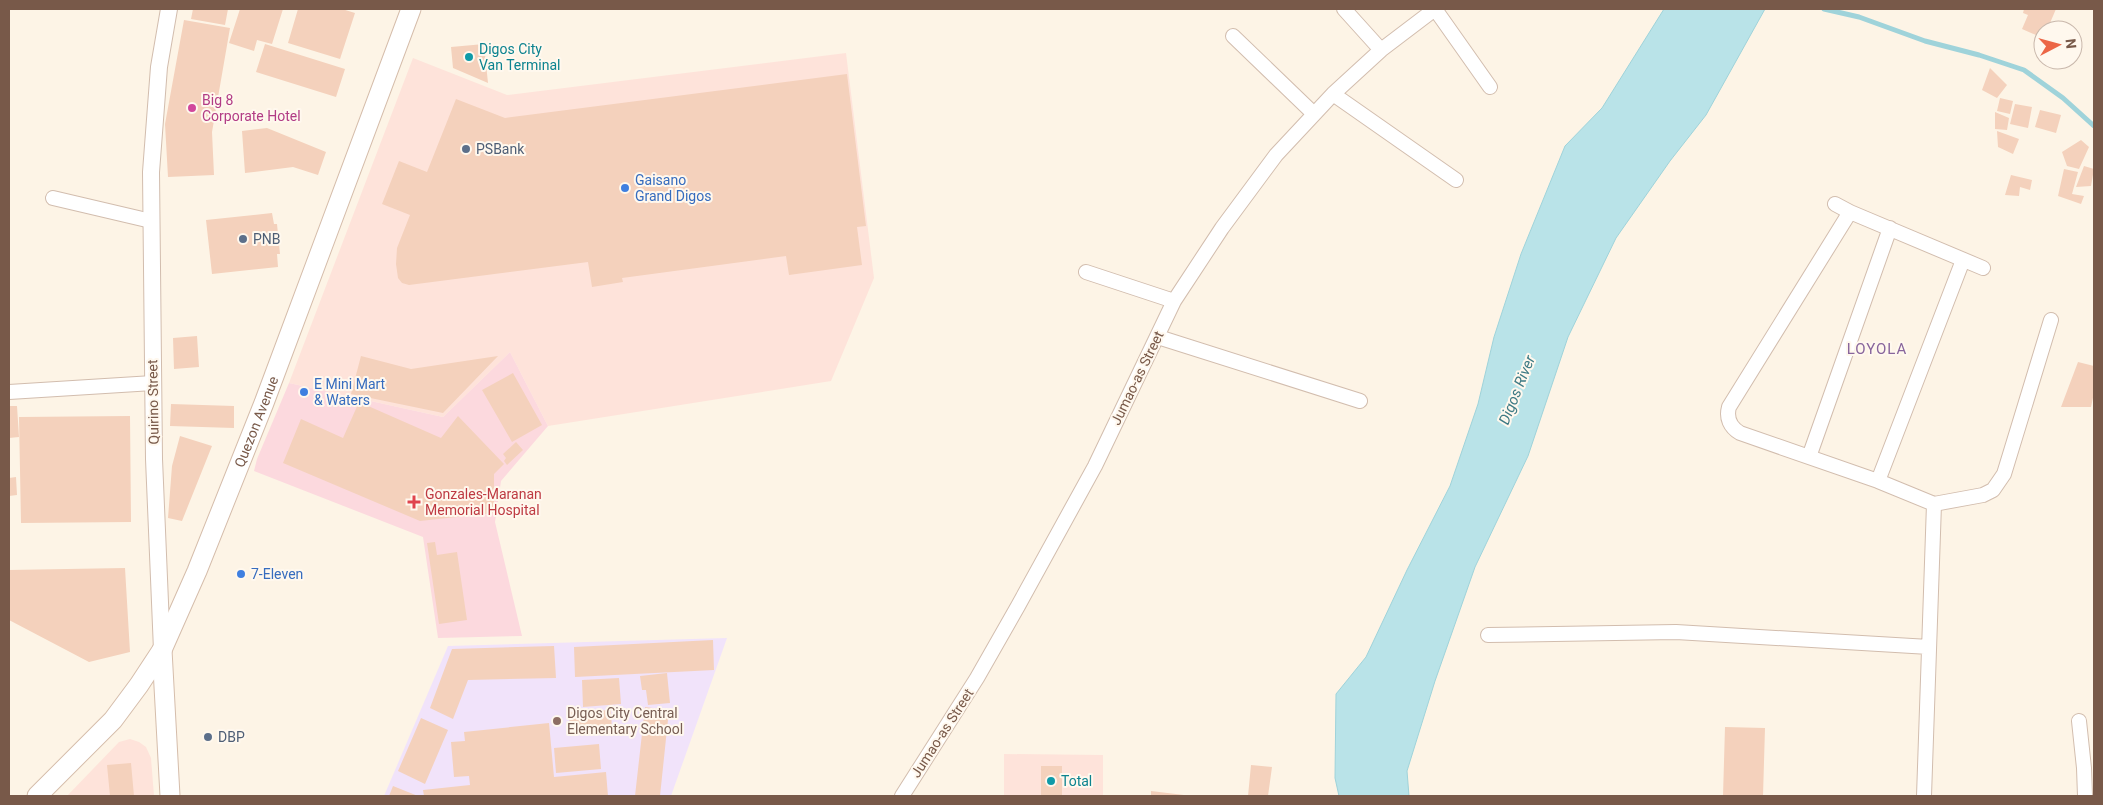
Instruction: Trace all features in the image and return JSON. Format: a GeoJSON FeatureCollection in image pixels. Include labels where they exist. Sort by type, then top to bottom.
{"type":"FeatureCollection","features":[{"type":"Feature","properties":{"kind":"main road","name":"Quezon Avenue"},"geometry":{"type":"LineString","coordinates":[[37,796],[113,720],[139,686],[162,650],[197,572],[264,403],[410,9]]}},
{"type":"Feature","properties":{"kind":"main road","name":"Quirino Street"},"geometry":{"type":"LineString","coordinates":[[162,650],[170,796]]}},
{"type":"Feature","properties":{"kind":"street","name":"Quirino Street"},"geometry":{"type":"LineString","coordinates":[[162,650],[156,536],[151,172],[159,67],[169,9]]}},
{"type":"Feature","properties":{"kind":"street"},"geometry":{"type":"LineString","coordinates":[[1344,9],[1380,50]]}},
{"type":"Feature","properties":{"kind":"street"},"geometry":{"type":"LineString","coordinates":[[1435,9],[1490,87]]}},
{"type":"Feature","properties":{"kind":"street","name":"Jumao-as Street"},"geometry":{"type":"LineString","coordinates":[[902,796],[977,678],[1068,516],[1095,466],[1174,301],[1246,194],[1276,156],[1332,94],[1380,50],[1435,9]]}},
{"type":"Feature","properties":{"kind":"street"},"geometry":{"type":"LineString","coordinates":[[1233,36],[1314,114]]}},
{"type":"Feature","properties":{"kind":"street"},"geometry":{"type":"LineString","coordinates":[[1332,94],[1456,180]]}},
{"type":"Feature","properties":{"kind":"street"},"geometry":{"type":"LineString","coordinates":[[54,198],[151,220]]}},
{"type":"Feature","properties":{"kind":"street"},"geometry":{"type":"LineString","coordinates":[[1835,204],[1983,268]]}},
{"type":"Feature","properties":{"kind":"street"},"geometry":{"type":"LineString","coordinates":[[1850,212],[1728,411],[1729,422],[1740,433],[1878,481],[1934,504],[1983,495],[1993,490],[2002,480],[2051,320]]}},
{"type":"Feature","properties":{"kind":"street"},"geometry":{"type":"LineString","coordinates":[[1809,457],[1890,228]]}},
{"type":"Feature","properties":{"kind":"street"},"geometry":{"type":"LineString","coordinates":[[1878,481],[1963,260]]}},
{"type":"Feature","properties":{"kind":"street"},"geometry":{"type":"LineString","coordinates":[[1086,272],[1174,301]]}},
{"type":"Feature","properties":{"kind":"street"},"geometry":{"type":"LineString","coordinates":[[1158,336],[1360,401]]}},
{"type":"Feature","properties":{"kind":"street"},"geometry":{"type":"LineString","coordinates":[[9,392],[153,383]]}},
{"type":"Feature","properties":{"kind":"street"},"geometry":{"type":"LineString","coordinates":[[1924,796],[1934,504]]}},
{"type":"Feature","properties":{"kind":"street"},"geometry":{"type":"LineString","coordinates":[[1488,635],[1676,632],[1929,647]]}},
{"type":"Feature","properties":{"kind":"street"},"geometry":{"type":"LineString","coordinates":[[2079,721],[2085,796]]}},
{"type":"Feature","properties":{"kind":"shaded area"},"geometry":{"type":"Polygon","coordinates":[[[846,53],[874,278],[831,381],[548,426],[510,352],[443,417],[289,383],[413,58],[507,95],[846,53]]]}},
{"type":"Feature","properties":{"kind":"shaded area","name":"Gonzales-Maranan Memorial Hospital"},"geometry":{"type":"Polygon","coordinates":[[[510,352],[548,426],[501,481],[495,522],[522,636],[438,638],[423,537],[254,471],[257,459],[289,383],[443,417],[510,352]]]}},
{"type":"Feature","properties":{"kind":"shaded area","name":"Digos City Central Elementary School"},"geometry":{"type":"Polygon","coordinates":[[[727,638],[671,796],[384,796],[448,646],[727,638]]]}},
{"type":"Feature","properties":{"kind":"shaded area"},"geometry":{"type":"Polygon","coordinates":[[[130,739],[146,747],[151,758],[154,796],[67,796],[119,742],[130,739]]]}},
{"type":"Feature","properties":{"kind":"shaded area"},"geometry":{"type":"Polygon","coordinates":[[[1004,754],[1103,755],[1103,796],[1004,796],[1004,754]]]}},
{"type":"Feature","properties":{"kind":"water","name":"Digos River"},"geometry":{"type":"Polygon","coordinates":[[[1664,9],[1765,9],[1706,115],[1670,161],[1616,238],[1568,337],[1528,456],[1475,567],[1435,681],[1407,771],[1409,796],[1339,796],[1335,778],[1336,694],[1366,657],[1407,570],[1450,486],[1478,404],[1494,337],[1521,254],[1565,146],[1602,108],[1664,9]]]}},
{"type":"Feature","properties":{"kind":"building"},"geometry":{"type":"Polygon","coordinates":[[[193,9],[228,9],[225,25],[191,19],[193,9]]]}},
{"type":"Feature","properties":{"kind":"building"},"geometry":{"type":"Polygon","coordinates":[[[240,9],[283,9],[272,44],[257,40],[254,51],[229,43],[240,9]]]}},
{"type":"Feature","properties":{"kind":"building"},"geometry":{"type":"Polygon","coordinates":[[[298,9],[342,9],[355,13],[340,59],[288,43],[298,9]]]}},
{"type":"Feature","properties":{"kind":"building"},"geometry":{"type":"Polygon","coordinates":[[[2024,9],[2056,9],[2051,20],[2033,20],[2033,34],[2022,29],[2028,15],[2023,13],[2024,9]]]}},
{"type":"Feature","properties":{"kind":"building","name":"Big 8 Corporate Hotel"},"geometry":{"type":"Polygon","coordinates":[[[184,20],[230,28],[212,132],[214,175],[168,177],[165,124],[184,20]]]}},
{"type":"Feature","properties":{"kind":"building"},"geometry":{"type":"Polygon","coordinates":[[[265,44],[345,69],[336,97],[256,72],[265,44]]]}},
{"type":"Feature","properties":{"kind":"building","name":"Digos City Van Terminal"},"geometry":{"type":"Polygon","coordinates":[[[484,44],[488,83],[453,68],[451,47],[484,44]]]}},
{"type":"Feature","properties":{"kind":"building"},"geometry":{"type":"Polygon","coordinates":[[[1990,68],[2007,85],[1997,98],[1982,90],[1990,68]]]}},
{"type":"Feature","properties":{"kind":"building","name":"Gaisano Grand Digos"},"geometry":{"type":"Polygon","coordinates":[[[847,74],[866,226],[857,227],[862,265],[789,275],[786,256],[622,278],[623,282],[592,287],[588,262],[409,285],[402,283],[398,278],[396,264],[397,248],[410,215],[382,204],[399,161],[427,172],[456,99],[505,118],[847,74]]]}},
{"type":"Feature","properties":{"kind":"building"},"geometry":{"type":"Polygon","coordinates":[[[2000,98],[2013,101],[2010,114],[1997,111],[2000,98]]]}},
{"type":"Feature","properties":{"kind":"building"},"geometry":{"type":"Polygon","coordinates":[[[2015,104],[2032,107],[2028,128],[2010,124],[2015,104]]]}},
{"type":"Feature","properties":{"kind":"building"},"geometry":{"type":"Polygon","coordinates":[[[2040,110],[2061,115],[2056,133],[2035,127],[2040,110]]]}},
{"type":"Feature","properties":{"kind":"building"},"geometry":{"type":"Polygon","coordinates":[[[1995,112],[2009,118],[2007,130],[1995,129],[1995,112]]]}},
{"type":"Feature","properties":{"kind":"building"},"geometry":{"type":"Polygon","coordinates":[[[267,128],[326,152],[318,175],[293,167],[245,173],[242,131],[267,128]]]}},
{"type":"Feature","properties":{"kind":"building"},"geometry":{"type":"Polygon","coordinates":[[[1997,131],[2019,139],[2013,154],[1998,147],[1997,131]]]}},
{"type":"Feature","properties":{"kind":"building"},"geometry":{"type":"Polygon","coordinates":[[[2081,140],[2089,147],[2079,169],[2067,166],[2062,152],[2081,140]]]}},
{"type":"Feature","properties":{"kind":"building"},"geometry":{"type":"Polygon","coordinates":[[[2084,166],[2094,169],[2091,186],[2076,187],[2084,166]]]}},
{"type":"Feature","properties":{"kind":"building"},"geometry":{"type":"Polygon","coordinates":[[[2064,169],[2078,172],[2072,194],[2084,196],[2081,204],[2058,196],[2064,169]]]}},
{"type":"Feature","properties":{"kind":"building"},"geometry":{"type":"Polygon","coordinates":[[[2011,175],[2032,180],[2030,190],[2020,187],[2019,196],[2005,195],[2011,175]]]}},
{"type":"Feature","properties":{"kind":"building","name":"PNB"},"geometry":{"type":"Polygon","coordinates":[[[272,213],[274,224],[277,224],[280,254],[277,254],[278,267],[212,274],[206,220],[272,213]]]}},
{"type":"Feature","properties":{"kind":"building"},"geometry":{"type":"Polygon","coordinates":[[[197,336],[199,367],[174,369],[173,338],[197,336]]]}},
{"type":"Feature","properties":{"kind":"building"},"geometry":{"type":"Polygon","coordinates":[[[361,356],[411,369],[498,356],[443,413],[351,394],[361,356]]]}},
{"type":"Feature","properties":{"kind":"building"},"geometry":{"type":"Polygon","coordinates":[[[2078,362],[2094,366],[2094,393],[2091,407],[2061,407],[2078,362]]]}},
{"type":"Feature","properties":{"kind":"building"},"geometry":{"type":"Polygon","coordinates":[[[513,373],[542,425],[512,442],[482,390],[513,373]]]}},
{"type":"Feature","properties":{"kind":"building"},"geometry":{"type":"Polygon","coordinates":[[[359,402],[441,438],[458,416],[504,464],[494,474],[494,513],[420,521],[283,463],[301,419],[343,438],[359,402]]]}},
{"type":"Feature","properties":{"kind":"building"},"geometry":{"type":"Polygon","coordinates":[[[171,404],[234,406],[234,428],[170,426],[171,404]]]}},
{"type":"Feature","properties":{"kind":"building"},"geometry":{"type":"Polygon","coordinates":[[[9,406],[17,406],[19,437],[9,438],[9,406]]]}},
{"type":"Feature","properties":{"kind":"building"},"geometry":{"type":"Polygon","coordinates":[[[130,416],[131,522],[21,523],[19,417],[130,416]]]}},
{"type":"Feature","properties":{"kind":"building"},"geometry":{"type":"Polygon","coordinates":[[[180,436],[212,446],[182,521],[168,518],[172,466],[180,436]]]}},
{"type":"Feature","properties":{"kind":"building"},"geometry":{"type":"Polygon","coordinates":[[[516,442],[523,450],[507,465],[503,454],[516,442]]]}},
{"type":"Feature","properties":{"kind":"building"},"geometry":{"type":"Polygon","coordinates":[[[16,477],[17,495],[9,496],[9,478],[16,477]]]}},
{"type":"Feature","properties":{"kind":"building"},"geometry":{"type":"Polygon","coordinates":[[[435,542],[437,555],[457,552],[467,620],[439,624],[427,543],[435,542]]]}},
{"type":"Feature","properties":{"kind":"building"},"geometry":{"type":"Polygon","coordinates":[[[125,568],[130,652],[89,662],[9,620],[9,570],[125,568]]]}},
{"type":"Feature","properties":{"kind":"building"},"geometry":{"type":"Polygon","coordinates":[[[713,640],[714,670],[575,677],[574,647],[713,640]]]}},
{"type":"Feature","properties":{"kind":"building"},"geometry":{"type":"Polygon","coordinates":[[[554,646],[556,678],[468,680],[453,719],[430,708],[452,649],[554,646]]]}},
{"type":"Feature","properties":{"kind":"building"},"geometry":{"type":"Polygon","coordinates":[[[667,673],[670,703],[648,705],[646,690],[642,690],[640,676],[667,673]]]}},
{"type":"Feature","properties":{"kind":"building"},"geometry":{"type":"Polygon","coordinates":[[[619,678],[621,704],[583,707],[582,680],[619,678]]]}},
{"type":"Feature","properties":{"kind":"building"},"geometry":{"type":"Polygon","coordinates":[[[645,707],[669,710],[660,796],[635,796],[645,707]]]}},
{"type":"Feature","properties":{"kind":"building"},"geometry":{"type":"Polygon","coordinates":[[[611,710],[612,732],[570,734],[569,712],[611,710]]]}},
{"type":"Feature","properties":{"kind":"building"},"geometry":{"type":"Polygon","coordinates":[[[421,718],[448,730],[425,784],[398,771],[421,718]]]}},
{"type":"Feature","properties":{"kind":"building"},"geometry":{"type":"Polygon","coordinates":[[[549,723],[554,777],[606,772],[608,796],[424,796],[423,790],[470,785],[469,776],[454,777],[451,742],[465,741],[464,732],[549,723]]]}},
{"type":"Feature","properties":{"kind":"building"},"geometry":{"type":"Polygon","coordinates":[[[1725,727],[1765,728],[1763,796],[1723,796],[1725,727]]]}},
{"type":"Feature","properties":{"kind":"building"},"geometry":{"type":"Polygon","coordinates":[[[599,744],[601,769],[556,773],[554,748],[599,744]]]}},
{"type":"Feature","properties":{"kind":"building"},"geometry":{"type":"Polygon","coordinates":[[[131,763],[134,796],[110,796],[107,765],[131,763]]]}},
{"type":"Feature","properties":{"kind":"building"},"geometry":{"type":"Polygon","coordinates":[[[1251,765],[1272,767],[1268,796],[1248,796],[1251,765]]]}},
{"type":"Feature","properties":{"kind":"building","name":"Total"},"geometry":{"type":"Polygon","coordinates":[[[1041,766],[1062,766],[1062,796],[1041,796],[1041,766]]]}},
{"type":"Feature","properties":{"kind":"building"},"geometry":{"type":"Polygon","coordinates":[[[393,786],[418,796],[389,796],[393,786]]]}},
{"type":"Feature","properties":{"kind":"building"},"geometry":{"type":"Polygon","coordinates":[[[1151,791],[1184,795],[1151,796],[1151,791]]]}},
{"type":"Feature","properties":{"kind":"waterway"},"geometry":{"type":"LineString","coordinates":[[1824,9],[1859,17],[1925,41],[1979,55],[2024,70],[2063,98],[2094,126]]}},
{"type":"Feature","properties":{"kind":"place","name":"Digos City Van Terminal"},"geometry":{"type":"Point","coordinates":[469,57]}},
{"type":"Feature","properties":{"kind":"place","name":"Big 8 Corporate Hotel"},"geometry":{"type":"Point","coordinates":[192,108]}},
{"type":"Feature","properties":{"kind":"place","name":"PSBank"},"geometry":{"type":"Point","coordinates":[466,149]}},
{"type":"Feature","properties":{"kind":"place","name":"Gaisano Grand Digos"},"geometry":{"type":"Point","coordinates":[625,188]}},
{"type":"Feature","properties":{"kind":"place","name":"PNB"},"geometry":{"type":"Point","coordinates":[243,239]}},
{"type":"Feature","properties":{"kind":"place","name":"E Mini Mart & Waters"},"geometry":{"type":"Point","coordinates":[304,392]}},
{"type":"Feature","properties":{"kind":"place","name":"Gonzales-Maranan Memorial Hospital"},"geometry":{"type":"Point","coordinates":[414,502]}},
{"type":"Feature","properties":{"kind":"place","name":"7-Eleven"},"geometry":{"type":"Point","coordinates":[241,574]}},
{"type":"Feature","properties":{"kind":"place","name":"Digos City Central Elementary School"},"geometry":{"type":"Point","coordinates":[557,721]}},
{"type":"Feature","properties":{"kind":"place","name":"DBP"},"geometry":{"type":"Point","coordinates":[208,737]}},
{"type":"Feature","properties":{"kind":"place","name":"Total"},"geometry":{"type":"Point","coordinates":[1051,781]}},
{"type":"Feature","properties":{"kind":"district","name":"LOYOLA"},"geometry":{"type":"Point","coordinates":[1877,349]}}]}
